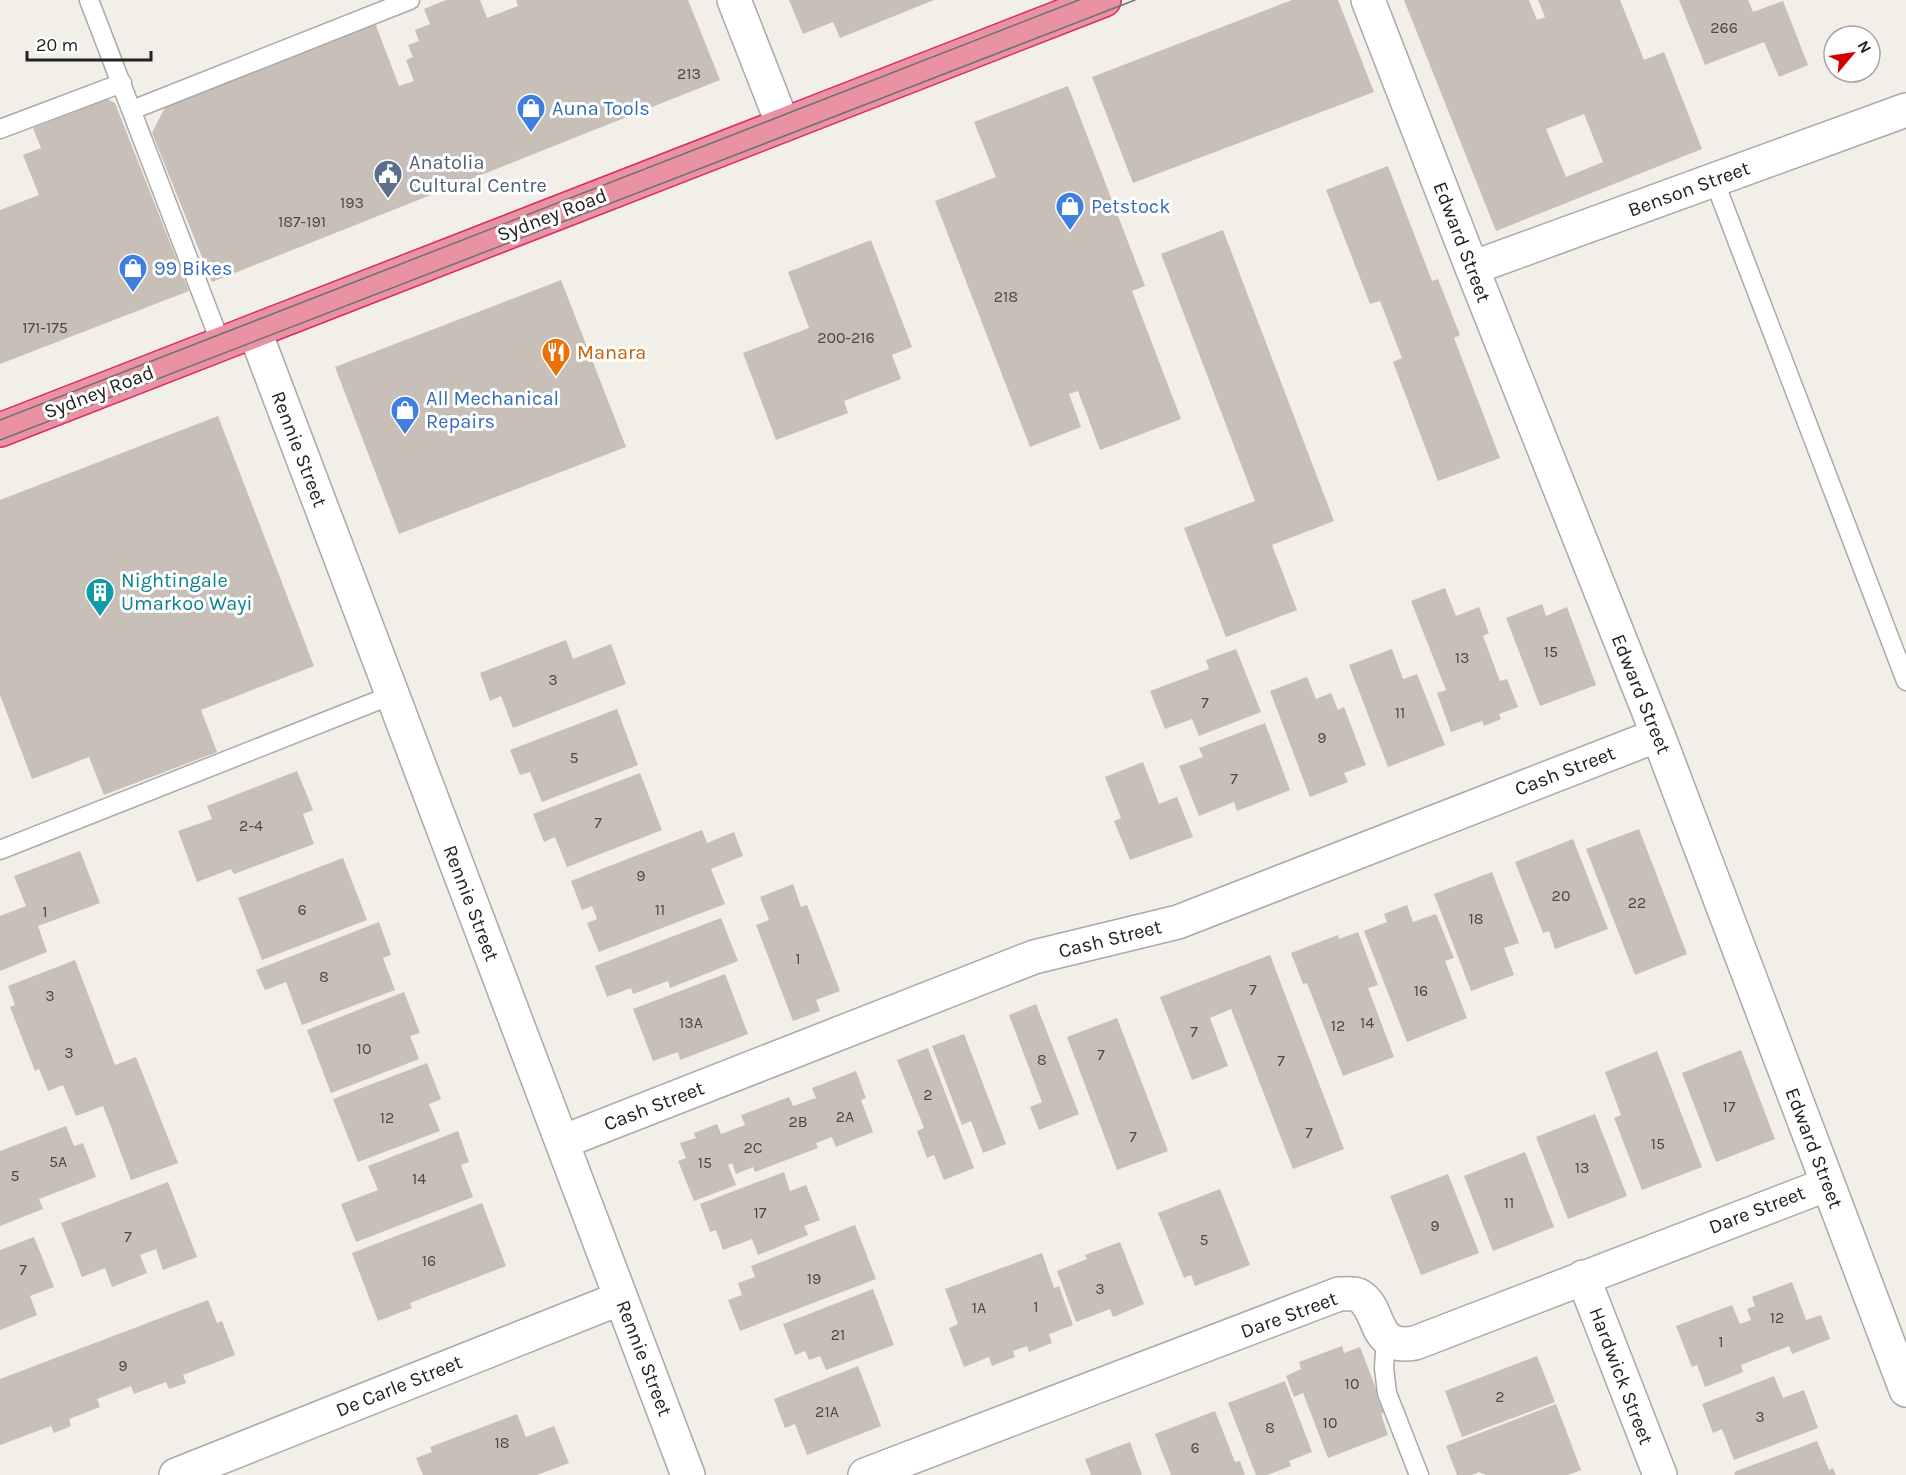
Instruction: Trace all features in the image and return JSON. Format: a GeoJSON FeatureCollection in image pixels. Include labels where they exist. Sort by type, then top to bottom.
{"type":"FeatureCollection","features":[{"type":"Feature","properties":{"kind":"highway","name":"Sydney Road"},"geometry":{"type":"LineString","coordinates":[[0,430],[1104,0]]}},
{"type":"Feature","properties":{"kind":"street"},"geometry":{"type":"LineString","coordinates":[[734,0],[783,124]]}},
{"type":"Feature","properties":{"kind":"street","name":"Edward Street"},"geometry":{"type":"LineString","coordinates":[[1368,0],[1658,735],[1906,1390]]}},
{"type":"Feature","properties":{"kind":"street","name":"Benson Street"},"geometry":{"type":"LineString","coordinates":[[1472,268],[1906,110]]}},
{"type":"Feature","properties":{"kind":"street","name":"Rennie Street"},"geometry":{"type":"LineString","coordinates":[[255,332],[688,1475]]}},
{"type":"Feature","properties":{"kind":"street","name":"Cash Street"},"geometry":{"type":"LineString","coordinates":[[562,1142],[1034,957],[1178,922],[1658,735]]}},
{"type":"Feature","properties":{"kind":"street","name":"Dare Street"},"geometry":{"type":"LineString","coordinates":[[865,1475],[1340,1294],[1358,1295],[1364,1300],[1386,1337],[1404,1345],[1415,1343],[1828,1184]]}},
{"type":"Feature","properties":{"kind":"street","name":"Hardwick Street"},"geometry":{"type":"LineString","coordinates":[[1583,1277],[1660,1475]]}},
{"type":"Feature","properties":{"kind":"street","name":"De Carle Street"},"geometry":{"type":"LineString","coordinates":[[176,1475],[621,1298]]}},
{"type":"Feature","properties":{"kind":"lane"},"geometry":{"type":"LineString","coordinates":[[89,0],[221,344]]}},
{"type":"Feature","properties":{"kind":"lane"},"geometry":{"type":"LineString","coordinates":[[132,110],[410,0]]}},
{"type":"Feature","properties":{"kind":"lane"},"geometry":{"type":"LineString","coordinates":[[0,129],[122,83]]}},
{"type":"Feature","properties":{"kind":"lane"},"geometry":{"type":"LineString","coordinates":[[1714,180],[1906,681]]}},
{"type":"Feature","properties":{"kind":"lane"},"geometry":{"type":"LineString","coordinates":[[0,850],[392,695]]}},
{"type":"Feature","properties":{"kind":"lane"},"geometry":{"type":"LineString","coordinates":[[1386,1337],[1384,1368],[1387,1393],[1419,1475]]}},
{"type":"Feature","properties":{"kind":"building"},"geometry":{"type":"Polygon","coordinates":[[[446,0],[480,0],[487,18],[518,6],[516,0],[688,0],[720,80],[212,282],[152,133],[165,107],[375,23],[399,86],[414,81],[406,60],[413,57],[408,45],[419,41],[415,30],[430,24],[424,9],[446,0]]]}},
{"type":"Feature","properties":{"kind":"building"},"geometry":{"type":"Polygon","coordinates":[[[789,0],[934,0],[840,38],[833,22],[803,34],[789,0]]]}},
{"type":"Feature","properties":{"kind":"building"},"geometry":{"type":"Polygon","coordinates":[[[1292,0],[1338,0],[1374,92],[1133,183],[1092,77],[1292,0]]]}},
{"type":"Feature","properties":{"kind":"building"},"geometry":{"type":"Polygon","coordinates":[[[1404,0],[1529,0],[1537,20],[1545,17],[1538,0],[1620,0],[1644,60],[1664,52],[1702,149],[1496,231],[1404,0]],[[1584,114],[1546,129],[1566,177],[1603,162],[1584,114]]]}},
{"type":"Feature","properties":{"kind":"building"},"geometry":{"type":"Polygon","coordinates":[[[1679,0],[1748,0],[1753,12],[1783,1],[1808,65],[1779,77],[1764,42],[1705,65],[1679,0]]]}},
{"type":"Feature","properties":{"kind":"building","name":"Petstock"},"geometry":{"type":"Polygon","coordinates":[[[1068,86],[1145,286],[1132,291],[1181,419],[1100,450],[1078,391],[1069,394],[1081,427],[1030,447],[935,201],[996,177],[974,122],[1068,86]]]}},
{"type":"Feature","properties":{"kind":"building"},"geometry":{"type":"Polygon","coordinates":[[[107,99],[115,103],[189,291],[0,364],[0,210],[39,195],[23,155],[41,148],[33,128],[107,99]]]}},
{"type":"Feature","properties":{"kind":"building"},"geometry":{"type":"Polygon","coordinates":[[[1388,166],[1432,281],[1438,279],[1460,335],[1454,338],[1500,458],[1438,481],[1393,362],[1402,358],[1380,301],[1370,304],[1326,190],[1388,166]]]}},
{"type":"Feature","properties":{"kind":"building"},"geometry":{"type":"Polygon","coordinates":[[[1223,230],[1334,521],[1272,545],[1297,610],[1226,637],[1184,528],[1255,501],[1161,254],[1223,230]]]}},
{"type":"Feature","properties":{"kind":"building"},"geometry":{"type":"Polygon","coordinates":[[[871,240],[912,347],[892,355],[901,379],[844,401],[848,413],[776,440],[743,353],[809,328],[788,272],[871,240]]]}},
{"type":"Feature","properties":{"kind":"building"},"geometry":{"type":"Polygon","coordinates":[[[561,280],[626,447],[399,534],[335,367],[561,280]]]}},
{"type":"Feature","properties":{"kind":"building"},"geometry":{"type":"Polygon","coordinates":[[[218,416],[314,666],[201,710],[217,752],[104,795],[89,757],[32,779],[0,695],[0,500],[218,416]]]}},
{"type":"Feature","properties":{"kind":"building"},"geometry":{"type":"Polygon","coordinates":[[[1445,588],[1456,616],[1479,607],[1489,633],[1483,636],[1500,681],[1507,679],[1518,707],[1499,714],[1501,719],[1484,726],[1482,721],[1451,732],[1437,693],[1446,690],[1411,601],[1445,588]]]}},
{"type":"Feature","properties":{"kind":"building"},"geometry":{"type":"Polygon","coordinates":[[[1542,604],[1546,616],[1567,607],[1596,685],[1540,706],[1506,618],[1542,604]]]}},
{"type":"Feature","properties":{"kind":"building"},"geometry":{"type":"Polygon","coordinates":[[[566,640],[573,659],[611,644],[626,684],[513,728],[501,696],[490,701],[480,673],[566,640]]]}},
{"type":"Feature","properties":{"kind":"building"},"geometry":{"type":"Polygon","coordinates":[[[1236,649],[1261,712],[1199,736],[1192,719],[1165,729],[1150,691],[1209,669],[1206,660],[1236,649]]]}},
{"type":"Feature","properties":{"kind":"building"},"geometry":{"type":"Polygon","coordinates":[[[1392,649],[1403,679],[1417,674],[1445,745],[1388,767],[1349,665],[1392,649]]]}},
{"type":"Feature","properties":{"kind":"building"},"geometry":{"type":"Polygon","coordinates":[[[1307,677],[1316,699],[1331,693],[1338,710],[1344,707],[1366,765],[1344,773],[1348,782],[1310,797],[1270,691],[1307,677]]]}},
{"type":"Feature","properties":{"kind":"building"},"geometry":{"type":"Polygon","coordinates":[[[617,709],[638,765],[542,802],[530,772],[520,775],[510,750],[617,709]]]}},
{"type":"Feature","properties":{"kind":"building"},"geometry":{"type":"Polygon","coordinates":[[[1265,723],[1290,790],[1237,811],[1234,802],[1199,816],[1179,766],[1203,757],[1199,748],[1265,723]]]}},
{"type":"Feature","properties":{"kind":"building"},"geometry":{"type":"Polygon","coordinates":[[[1143,762],[1159,804],[1177,797],[1193,837],[1130,860],[1114,821],[1121,818],[1105,777],[1143,762]]]}},
{"type":"Feature","properties":{"kind":"building"},"geometry":{"type":"Polygon","coordinates":[[[297,771],[313,810],[303,814],[314,844],[234,874],[231,869],[197,882],[178,831],[212,819],[207,806],[297,771]]]}},
{"type":"Feature","properties":{"kind":"building"},"geometry":{"type":"Polygon","coordinates":[[[640,773],[662,830],[567,867],[555,837],[544,842],[533,814],[640,773]]]}},
{"type":"Feature","properties":{"kind":"building"},"geometry":{"type":"Polygon","coordinates":[[[1639,829],[1687,954],[1635,975],[1586,849],[1639,829]]]}},
{"type":"Feature","properties":{"kind":"building"},"geometry":{"type":"Polygon","coordinates":[[[702,830],[707,843],[734,832],[743,856],[711,869],[725,904],[599,952],[587,923],[597,919],[592,906],[582,910],[571,881],[702,830]]]}},
{"type":"Feature","properties":{"kind":"building"},"geometry":{"type":"Polygon","coordinates":[[[1573,839],[1608,929],[1555,949],[1549,931],[1543,933],[1515,862],[1573,839]]]}},
{"type":"Feature","properties":{"kind":"building"},"geometry":{"type":"Polygon","coordinates":[[[80,851],[100,903],[38,926],[47,952],[0,971],[0,916],[26,906],[14,876],[80,851]]]}},
{"type":"Feature","properties":{"kind":"building"},"geometry":{"type":"Polygon","coordinates":[[[343,858],[367,920],[262,960],[238,898],[343,858]]]}},
{"type":"Feature","properties":{"kind":"building"},"geometry":{"type":"Polygon","coordinates":[[[1492,872],[1519,943],[1504,948],[1514,975],[1471,991],[1434,894],[1492,872]]]}},
{"type":"Feature","properties":{"kind":"building"},"geometry":{"type":"Polygon","coordinates":[[[793,884],[801,907],[807,905],[840,991],[816,1000],[820,1011],[793,1021],[756,925],[769,920],[760,897],[793,884]]]}},
{"type":"Feature","properties":{"kind":"building"},"geometry":{"type":"Polygon","coordinates":[[[1407,905],[1413,922],[1436,914],[1454,958],[1445,961],[1467,1018],[1407,1042],[1364,931],[1387,922],[1384,914],[1407,905]]]}},
{"type":"Feature","properties":{"kind":"building"},"geometry":{"type":"Polygon","coordinates":[[[721,918],[738,961],[670,988],[668,981],[633,994],[631,988],[607,997],[595,966],[721,918]]]}},
{"type":"Feature","properties":{"kind":"building"},"geometry":{"type":"Polygon","coordinates":[[[379,922],[391,955],[383,958],[395,990],[302,1025],[286,982],[265,990],[256,970],[379,922]]]}},
{"type":"Feature","properties":{"kind":"building"},"geometry":{"type":"Polygon","coordinates":[[[1358,932],[1378,985],[1368,988],[1394,1057],[1343,1076],[1307,983],[1303,984],[1291,953],[1338,935],[1339,939],[1358,932]]]}},
{"type":"Feature","properties":{"kind":"building"},"geometry":{"type":"Polygon","coordinates":[[[1270,955],[1344,1149],[1293,1169],[1231,1009],[1210,1018],[1228,1066],[1192,1080],[1160,997],[1270,955]]]}},
{"type":"Feature","properties":{"kind":"building"},"geometry":{"type":"Polygon","coordinates":[[[75,960],[115,1065],[136,1057],[178,1163],[131,1180],[103,1106],[76,1116],[63,1085],[48,1091],[39,1069],[35,1071],[10,1007],[15,1005],[8,986],[75,960]]]}},
{"type":"Feature","properties":{"kind":"building"},"geometry":{"type":"Polygon","coordinates":[[[725,974],[748,1034],[680,1060],[678,1052],[653,1061],[633,1009],[725,974]]]}},
{"type":"Feature","properties":{"kind":"building"},"geometry":{"type":"Polygon","coordinates":[[[404,992],[420,1033],[410,1036],[419,1059],[331,1093],[307,1030],[404,992]]]}},
{"type":"Feature","properties":{"kind":"building"},"geometry":{"type":"Polygon","coordinates":[[[1036,1004],[1079,1114],[1039,1130],[1030,1107],[1042,1102],[1009,1015],[1036,1004]]]}},
{"type":"Feature","properties":{"kind":"building"},"geometry":{"type":"Polygon","coordinates":[[[1117,1018],[1168,1151],[1117,1170],[1067,1037],[1117,1018]]]}},
{"type":"Feature","properties":{"kind":"building"},"geometry":{"type":"Polygon","coordinates":[[[964,1034],[1006,1144],[983,1153],[971,1121],[962,1125],[932,1046],[964,1034]]]}},
{"type":"Feature","properties":{"kind":"building"},"geometry":{"type":"Polygon","coordinates":[[[928,1048],[974,1168],[944,1180],[934,1155],[927,1158],[917,1131],[924,1128],[897,1060],[928,1048]]]}},
{"type":"Feature","properties":{"kind":"building"},"geometry":{"type":"Polygon","coordinates":[[[1741,1050],[1775,1139],[1716,1162],[1682,1073],[1741,1050]]]}},
{"type":"Feature","properties":{"kind":"building"},"geometry":{"type":"Polygon","coordinates":[[[1657,1051],[1702,1167],[1642,1190],[1614,1118],[1621,1115],[1605,1072],[1657,1051]]]}},
{"type":"Feature","properties":{"kind":"building"},"geometry":{"type":"Polygon","coordinates":[[[427,1063],[441,1099],[429,1104],[440,1131],[358,1162],[333,1099],[427,1063]]]}},
{"type":"Feature","properties":{"kind":"building"},"geometry":{"type":"Polygon","coordinates":[[[856,1071],[866,1098],[861,1100],[873,1132],[836,1147],[832,1137],[816,1143],[818,1148],[755,1172],[753,1167],[736,1174],[732,1163],[728,1165],[736,1185],[694,1201],[678,1161],[686,1158],[680,1143],[696,1138],[694,1133],[717,1124],[721,1134],[745,1125],[741,1115],[789,1097],[793,1106],[816,1098],[812,1088],[856,1071]]]}},
{"type":"Feature","properties":{"kind":"building"},"geometry":{"type":"Polygon","coordinates":[[[1595,1114],[1627,1196],[1568,1219],[1536,1137],[1595,1114]]]}},
{"type":"Feature","properties":{"kind":"building"},"geometry":{"type":"Polygon","coordinates":[[[66,1126],[74,1146],[83,1143],[96,1177],[39,1199],[43,1209],[0,1226],[0,1151],[66,1126]]]}},
{"type":"Feature","properties":{"kind":"building"},"geometry":{"type":"Polygon","coordinates":[[[458,1131],[469,1162],[461,1165],[473,1197],[356,1242],[341,1204],[378,1190],[368,1166],[458,1131]]]}},
{"type":"Feature","properties":{"kind":"building"},"geometry":{"type":"Polygon","coordinates":[[[1525,1152],[1554,1227],[1493,1251],[1464,1176],[1525,1152]]]}},
{"type":"Feature","properties":{"kind":"building"},"geometry":{"type":"Polygon","coordinates":[[[784,1172],[790,1191],[806,1185],[820,1220],[804,1226],[808,1235],[758,1255],[752,1239],[723,1250],[716,1230],[710,1232],[700,1204],[784,1172]]]}},
{"type":"Feature","properties":{"kind":"building"},"geometry":{"type":"Polygon","coordinates":[[[1448,1174],[1479,1253],[1421,1275],[1390,1196],[1448,1174]]]}},
{"type":"Feature","properties":{"kind":"building"},"geometry":{"type":"Polygon","coordinates":[[[168,1182],[197,1257],[163,1270],[156,1249],[140,1255],[147,1273],[112,1287],[105,1268],[82,1277],[61,1223],[168,1182]]]}},
{"type":"Feature","properties":{"kind":"building"},"geometry":{"type":"Polygon","coordinates":[[[1220,1189],[1250,1265],[1195,1286],[1191,1275],[1184,1278],[1158,1213],[1220,1189]]]}},
{"type":"Feature","properties":{"kind":"building"},"geometry":{"type":"Polygon","coordinates":[[[482,1203],[506,1266],[410,1303],[412,1308],[378,1321],[352,1253],[482,1203]]]}},
{"type":"Feature","properties":{"kind":"building"},"geometry":{"type":"Polygon","coordinates":[[[855,1225],[876,1279],[740,1331],[728,1300],[742,1295],[738,1283],[755,1277],[751,1266],[855,1225]]]}},
{"type":"Feature","properties":{"kind":"building"},"geometry":{"type":"Polygon","coordinates":[[[34,1237],[54,1287],[30,1296],[37,1315],[0,1330],[0,1250],[34,1237]]]}},
{"type":"Feature","properties":{"kind":"building"},"geometry":{"type":"Polygon","coordinates":[[[1120,1242],[1144,1304],[1113,1317],[1110,1309],[1076,1322],[1057,1271],[1087,1259],[1085,1255],[1120,1242]]]}},
{"type":"Feature","properties":{"kind":"building"},"geometry":{"type":"Polygon","coordinates":[[[1042,1253],[1054,1288],[1059,1286],[1073,1325],[1049,1334],[1052,1343],[1029,1352],[1027,1346],[1013,1351],[1015,1357],[992,1366],[989,1357],[964,1367],[949,1328],[958,1324],[945,1289],[1042,1253]]]}},
{"type":"Feature","properties":{"kind":"building"},"geometry":{"type":"Polygon","coordinates":[[[1792,1282],[1806,1320],[1821,1315],[1830,1339],[1792,1354],[1789,1346],[1741,1365],[1743,1372],[1705,1387],[1697,1365],[1692,1367],[1676,1326],[1732,1305],[1740,1324],[1751,1320],[1747,1309],[1755,1306],[1752,1297],[1792,1282]]]}},
{"type":"Feature","properties":{"kind":"building"},"geometry":{"type":"Polygon","coordinates":[[[873,1289],[894,1345],[826,1370],[820,1356],[809,1360],[805,1351],[795,1355],[783,1324],[873,1289]]]}},
{"type":"Feature","properties":{"kind":"building"},"geometry":{"type":"Polygon","coordinates":[[[208,1300],[217,1323],[222,1321],[235,1355],[183,1375],[186,1383],[169,1389],[166,1382],[134,1394],[131,1386],[97,1399],[100,1407],[69,1419],[71,1426],[54,1433],[51,1426],[0,1445],[0,1379],[208,1300]]]}},
{"type":"Feature","properties":{"kind":"building"},"geometry":{"type":"Polygon","coordinates":[[[1342,1346],[1344,1353],[1360,1347],[1385,1412],[1381,1414],[1388,1435],[1328,1458],[1303,1393],[1294,1397],[1286,1376],[1301,1369],[1299,1362],[1342,1346]]]}},
{"type":"Feature","properties":{"kind":"building"},"geometry":{"type":"Polygon","coordinates":[[[1537,1356],[1555,1402],[1462,1437],[1445,1391],[1537,1356]]]}},
{"type":"Feature","properties":{"kind":"building"},"geometry":{"type":"Polygon","coordinates":[[[858,1366],[881,1426],[807,1455],[795,1424],[785,1428],[774,1399],[858,1366]]]}},
{"type":"Feature","properties":{"kind":"building"},"geometry":{"type":"Polygon","coordinates":[[[1774,1376],[1783,1398],[1804,1390],[1818,1428],[1734,1460],[1722,1429],[1713,1433],[1702,1404],[1774,1376]]]}},
{"type":"Feature","properties":{"kind":"building"},"geometry":{"type":"Polygon","coordinates":[[[1285,1381],[1312,1452],[1289,1461],[1291,1466],[1267,1475],[1256,1475],[1228,1403],[1285,1381]]]}},
{"type":"Feature","properties":{"kind":"building"},"geometry":{"type":"Polygon","coordinates":[[[1556,1404],[1581,1470],[1568,1475],[1486,1475],[1479,1472],[1472,1475],[1457,1475],[1446,1446],[1556,1404]]]}},
{"type":"Feature","properties":{"kind":"building"},"geometry":{"type":"Polygon","coordinates":[[[1215,1411],[1235,1462],[1240,1461],[1245,1475],[1171,1475],[1155,1434],[1215,1411]]]}},
{"type":"Feature","properties":{"kind":"building"},"geometry":{"type":"Polygon","coordinates":[[[517,1414],[526,1437],[554,1426],[569,1463],[537,1475],[423,1475],[416,1458],[432,1452],[430,1447],[517,1414]]]}},
{"type":"Feature","properties":{"kind":"building"},"geometry":{"type":"Polygon","coordinates":[[[1817,1441],[1829,1470],[1833,1468],[1836,1475],[1735,1475],[1734,1472],[1817,1441]]]}},
{"type":"Feature","properties":{"kind":"building"},"geometry":{"type":"Polygon","coordinates":[[[1130,1442],[1142,1475],[1091,1475],[1085,1459],[1130,1442]]]}},
{"type":"Feature","properties":{"kind":"tram line"},"geometry":{"type":"LineString","coordinates":[[0,420],[1079,0]]}},
{"type":"Feature","properties":{"kind":"tram line"},"geometry":{"type":"LineString","coordinates":[[0,440],[1135,0]]}},
{"type":"Feature","properties":{"kind":"place","name":"Auna Tools"},"geometry":{"type":"Point","coordinates":[531,134]}},
{"type":"Feature","properties":{"kind":"place","name":"Anatolia Cultural Centre"},"geometry":{"type":"Point","coordinates":[388,200]}},
{"type":"Feature","properties":{"kind":"place","name":"Petstock"},"geometry":{"type":"Point","coordinates":[1070,232]}},
{"type":"Feature","properties":{"kind":"place","name":"99 Bikes"},"geometry":{"type":"Point","coordinates":[133,294]}},
{"type":"Feature","properties":{"kind":"place","name":"Manara"},"geometry":{"type":"Point","coordinates":[556,378]}},
{"type":"Feature","properties":{"kind":"place","name":"All Mechanical Repairs"},"geometry":{"type":"Point","coordinates":[405,436]}},
{"type":"Feature","properties":{"kind":"place","name":"Nightingale Umarkoo Wayi"},"geometry":{"type":"Point","coordinates":[100,618]}}]}
